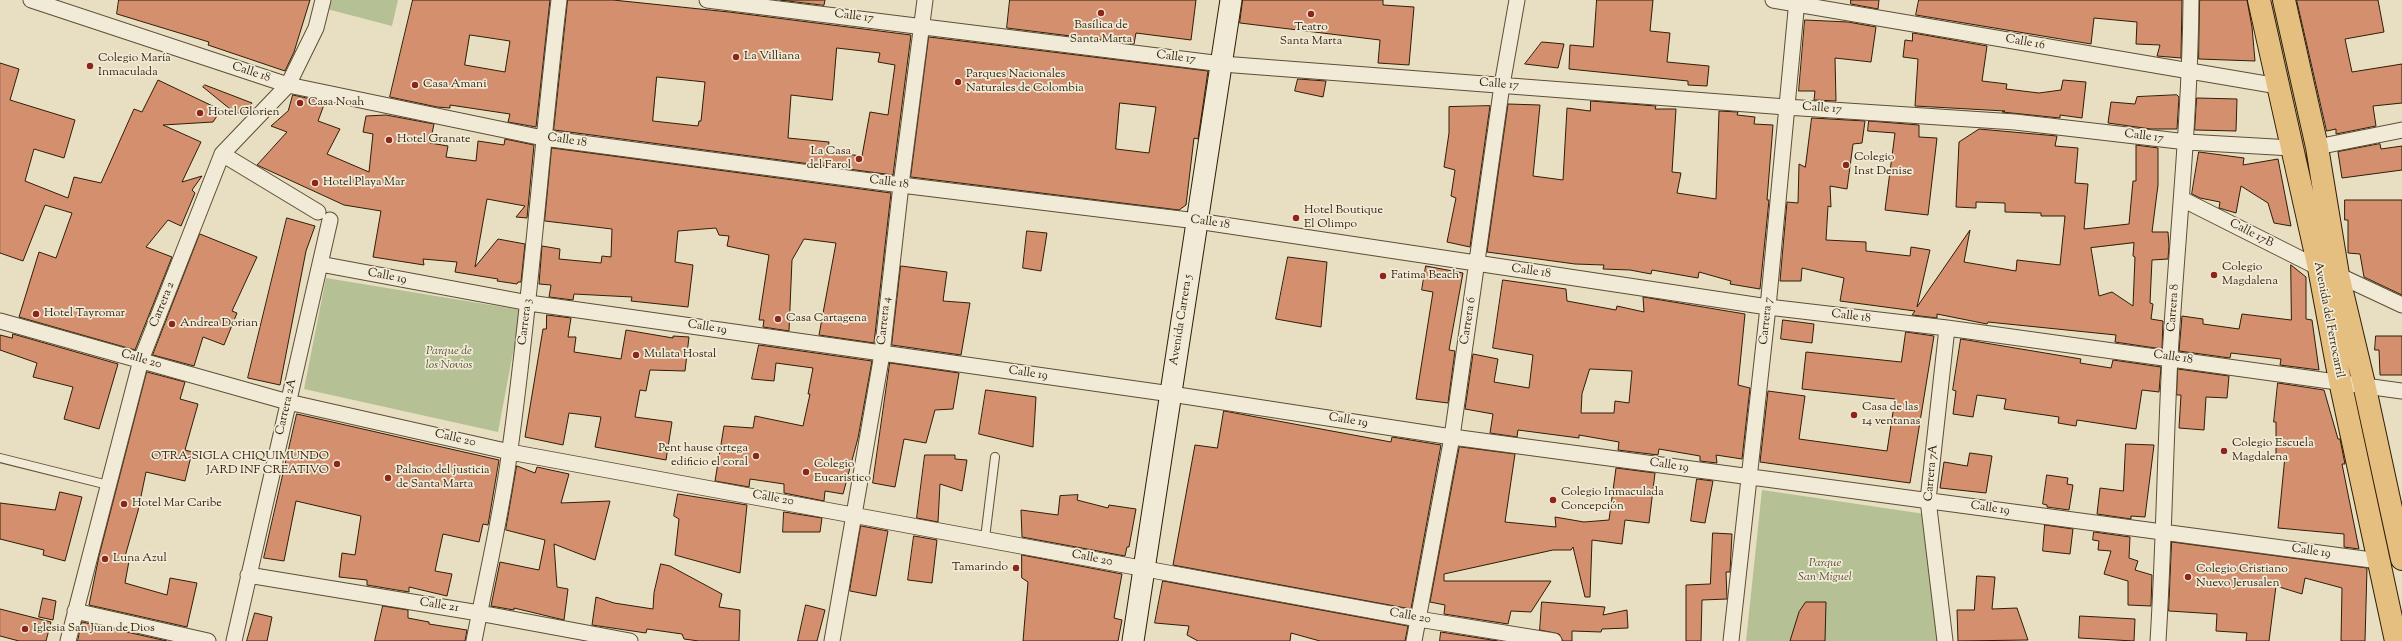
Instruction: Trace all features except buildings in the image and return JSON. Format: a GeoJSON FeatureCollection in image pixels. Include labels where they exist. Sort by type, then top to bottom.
{"type":"FeatureCollection","features":[{"type":"Feature","properties":{"kind":"main road","name":"Avenida del Ferrocarril"},"geometry":{"type":"LineString","coordinates":[[2259,0],[2292,148],[2364,384],[2402,559]]}},
{"type":"Feature","properties":{"kind":"main road","name":"Avenida del Ferrocarril"},"geometry":{"type":"LineString","coordinates":[[2284,0],[2317,147],[2340,380],[2396,641]]}},
{"type":"Feature","properties":{"kind":"street","name":"Calle 18"},"geometry":{"type":"LineString","coordinates":[[31,0],[288,85],[543,138],[901,185],[1197,221],[1768,307],[1948,328],[2340,380],[2402,391]]}},
{"type":"Feature","properties":{"kind":"street","name":"Carrera 2"},"geometry":{"type":"LineString","coordinates":[[68,641],[141,360],[222,154],[288,85],[316,28],[323,0]]}},
{"type":"Feature","properties":{"kind":"street","name":"Carrera 3"},"geometry":{"type":"LineString","coordinates":[[474,641],[510,452],[528,303],[543,138],[559,0]]}},
{"type":"Feature","properties":{"kind":"street","name":"Calle 17"},"geometry":{"type":"LineString","coordinates":[[707,0],[921,25],[1222,64],[1786,107],[2015,122],[2187,142],[2292,148]]}},
{"type":"Feature","properties":{"kind":"street","name":"Carrera 4"},"geometry":{"type":"LineString","coordinates":[[832,641],[882,354],[901,185],[925,0]]}},
{"type":"Feature","properties":{"kind":"street","name":"Avenida Carrera 5"},"geometry":{"type":"LineString","coordinates":[[1133,641],[1231,0]]}},
{"type":"Feature","properties":{"kind":"street","name":"Carrera 6"},"geometry":{"type":"LineString","coordinates":[[1414,641],[1452,437],[1478,264],[1502,85],[1517,0]]}},
{"type":"Feature","properties":{"kind":"street","name":"Calle 16"},"geometry":{"type":"LineString","coordinates":[[1773,0],[1797,2],[2278,86]]}},
{"type":"Feature","properties":{"kind":"street","name":"Carrera 8"},"geometry":{"type":"LineString","coordinates":[[2158,641],[2165,532],[2170,358],[2191,72],[2191,0]]}},
{"type":"Feature","properties":{"kind":"street","name":"Carrera 7"},"geometry":{"type":"LineString","coordinates":[[1731,641],[1751,477],[1797,2]]}},
{"type":"Feature","properties":{"kind":"street"},"geometry":{"type":"LineString","coordinates":[[2317,147],[2402,130]]}},
{"type":"Feature","properties":{"kind":"street"},"geometry":{"type":"LineString","coordinates":[[222,154],[318,212]]}},
{"type":"Feature","properties":{"kind":"street","name":"Calle 17B"},"geometry":{"type":"LineString","coordinates":[[2182,199],[2329,272],[2402,305]]}},
{"type":"Feature","properties":{"kind":"street","name":"Carrera 2A"},"geometry":{"type":"LineString","coordinates":[[234,641],[330,220]]}},
{"type":"Feature","properties":{"kind":"street","name":"Calle 19"},"geometry":{"type":"LineString","coordinates":[[320,264],[528,303],[1171,394],[1452,437],[2379,561]]}},
{"type":"Feature","properties":{"kind":"street","name":"Calle 20"},"geometry":{"type":"LineString","coordinates":[[0,321],[288,402],[510,452],[855,513],[1418,619],[1554,641]]}},
{"type":"Feature","properties":{"kind":"street","name":"Carrera 7A"},"geometry":{"type":"LineString","coordinates":[[1946,641],[1928,500],[1948,328]]}},
{"type":"Feature","properties":{"kind":"street","name":"Calle 21"},"geometry":{"type":"LineString","coordinates":[[248,575],[479,613],[630,641]]}},
{"type":"Feature","properties":{"kind":"street"},"geometry":{"type":"LineString","coordinates":[[75,611],[208,641]]}},
{"type":"Feature","properties":{"kind":"lane"},"geometry":{"type":"LineString","coordinates":[[985,538],[995,457]]}},
{"type":"Feature","properties":{"kind":"lane"},"geometry":{"type":"LineString","coordinates":[[0,458],[108,485]]}},
{"type":"Feature","properties":{"kind":"green space"},"geometry":{"type":"Polygon","coordinates":[[[329,0],[398,0],[392,26],[327,9],[329,0]]]}},
{"type":"Feature","properties":{"kind":"green space","name":"Parque de los Novios"},"geometry":{"type":"Polygon","coordinates":[[[326,278],[521,310],[498,432],[304,389],[326,278]]]}},
{"type":"Feature","properties":{"kind":"green space","name":"Parque San Miguel"},"geometry":{"type":"Polygon","coordinates":[[[1762,490],[1925,514],[1939,641],[1746,641],[1762,490]]]}},
{"type":"Feature","properties":{"kind":"place","name":"Basílica de Santa Marta"},"geometry":{"type":"Point","coordinates":[1101,13]}},
{"type":"Feature","properties":{"kind":"place","name":"Teatro Santa Marta"},"geometry":{"type":"Point","coordinates":[1311,14]}},
{"type":"Feature","properties":{"kind":"place","name":"La Villiana"},"geometry":{"type":"Point","coordinates":[736,57]}},
{"type":"Feature","properties":{"kind":"place","name":"Colegio María Inmaculada"},"geometry":{"type":"Point","coordinates":[90,66]}},
{"type":"Feature","properties":{"kind":"place","name":"Parques Nacionales Naturales de Colombia"},"geometry":{"type":"Point","coordinates":[958,82]}},
{"type":"Feature","properties":{"kind":"place","name":"Casa Amani"},"geometry":{"type":"Point","coordinates":[415,85]}},
{"type":"Feature","properties":{"kind":"place","name":"Casa Noah"},"geometry":{"type":"Point","coordinates":[300,103]}},
{"type":"Feature","properties":{"kind":"place","name":"Hotel Glorien"},"geometry":{"type":"Point","coordinates":[200,113]}},
{"type":"Feature","properties":{"kind":"place","name":"Hotel Granate"},"geometry":{"type":"Point","coordinates":[389,140]}},
{"type":"Feature","properties":{"kind":"place","name":"La Casa del Farol"},"geometry":{"type":"Point","coordinates":[859,159]}},
{"type":"Feature","properties":{"kind":"place","name":"Colegio Inst Denise"},"geometry":{"type":"Point","coordinates":[1846,165]}},
{"type":"Feature","properties":{"kind":"place","name":"Hotel Playa Mar"},"geometry":{"type":"Point","coordinates":[315,183]}},
{"type":"Feature","properties":{"kind":"place","name":"Hotel Boutique El Olimpo"},"geometry":{"type":"Point","coordinates":[1296,218]}},
{"type":"Feature","properties":{"kind":"place","name":"Colegio Magdalena"},"geometry":{"type":"Point","coordinates":[2214,275]}},
{"type":"Feature","properties":{"kind":"place","name":"Fatima Beach"},"geometry":{"type":"Point","coordinates":[1383,276]}},
{"type":"Feature","properties":{"kind":"place","name":"Hotel Tayromar"},"geometry":{"type":"Point","coordinates":[36,314]}},
{"type":"Feature","properties":{"kind":"place","name":"Casa Cartagena"},"geometry":{"type":"Point","coordinates":[778,319]}},
{"type":"Feature","properties":{"kind":"place","name":"Andrea Dorian"},"geometry":{"type":"Point","coordinates":[172,324]}},
{"type":"Feature","properties":{"kind":"place","name":"Mulata Hostal"},"geometry":{"type":"Point","coordinates":[636,355]}},
{"type":"Feature","properties":{"kind":"place","name":"Casa de las 14 ventanas"},"geometry":{"type":"Point","coordinates":[1854,415]}},
{"type":"Feature","properties":{"kind":"place","name":"Colegio Escuela Magdalena"},"geometry":{"type":"Point","coordinates":[2224,451]}},
{"type":"Feature","properties":{"kind":"place","name":"Pent hause ortega edificio el coral"},"geometry":{"type":"Point","coordinates":[756,456]}},
{"type":"Feature","properties":{"kind":"place","name":"OTRA-SIGLA CHIQUIMUNDO JARD INF CREATIVO"},"geometry":{"type":"Point","coordinates":[337,464]}},
{"type":"Feature","properties":{"kind":"place","name":"Colegio Eucaristico"},"geometry":{"type":"Point","coordinates":[806,472]}},
{"type":"Feature","properties":{"kind":"place","name":"Palacio del justicia de Santa Marta"},"geometry":{"type":"Point","coordinates":[388,478]}},
{"type":"Feature","properties":{"kind":"place","name":"Colegio Inmaculada Concepción"},"geometry":{"type":"Point","coordinates":[1553,500]}},
{"type":"Feature","properties":{"kind":"place","name":"Hotel Mar Caribe"},"geometry":{"type":"Point","coordinates":[124,504]}},
{"type":"Feature","properties":{"kind":"place","name":"Luna Azul"},"geometry":{"type":"Point","coordinates":[105,559]}},
{"type":"Feature","properties":{"kind":"place","name":"Tamarindo"},"geometry":{"type":"Point","coordinates":[1016,568]}},
{"type":"Feature","properties":{"kind":"place","name":"Colegio Cristiano Nuevo Jerusalen"},"geometry":{"type":"Point","coordinates":[2188,577]}},
{"type":"Feature","properties":{"kind":"place","name":"Iglesia San Juan de Dios"},"geometry":{"type":"Point","coordinates":[25,629]}}]}
